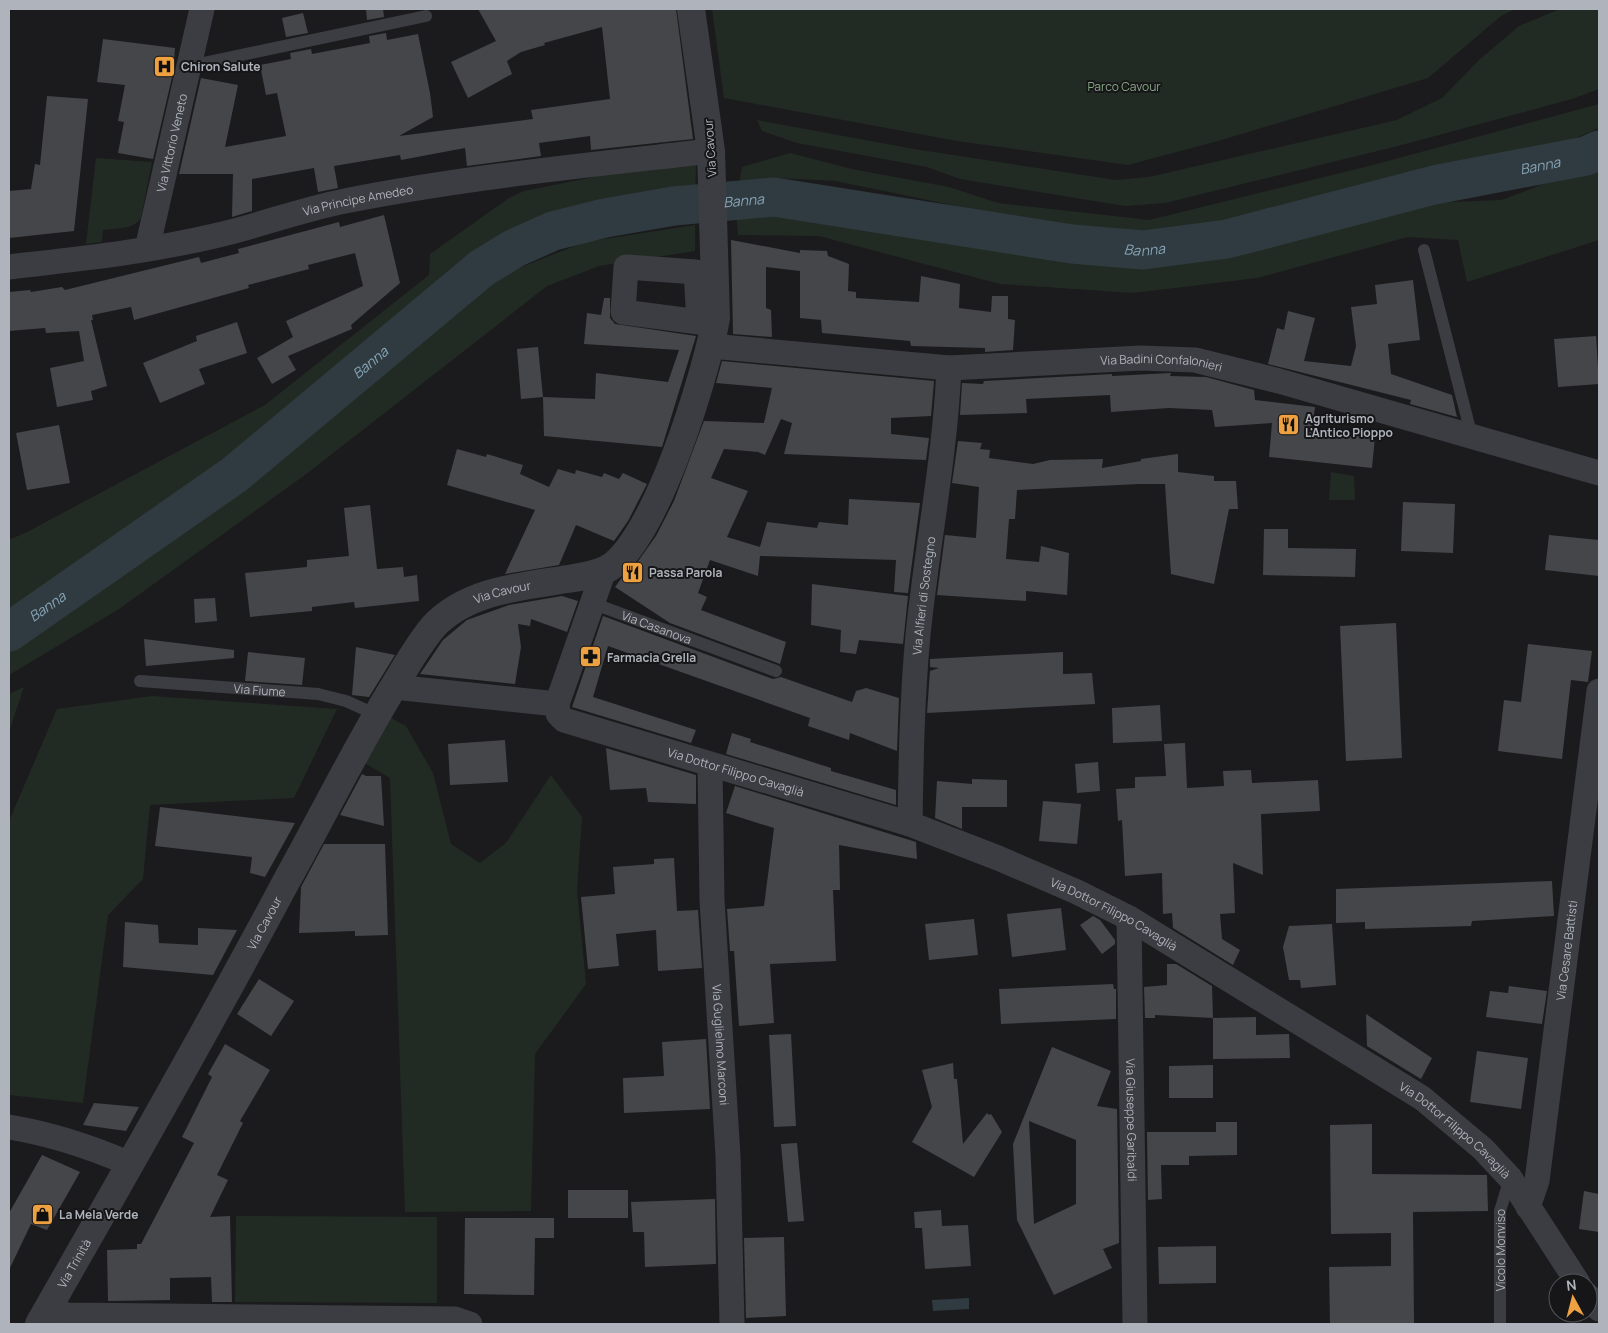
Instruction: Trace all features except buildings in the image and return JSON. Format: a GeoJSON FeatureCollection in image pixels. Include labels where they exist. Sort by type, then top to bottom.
{"type":"FeatureCollection","features":[{"type":"Feature","properties":{"kind":"street","name":"Via Vittorio Veneto"},"geometry":{"type":"LineString","coordinates":[[147,249],[202,9]]}},
{"type":"Feature","properties":{"kind":"street","name":"Via Cavour"},"geometry":{"type":"LineString","coordinates":[[130,1164],[377,715],[432,629],[444,616],[460,606],[499,591],[582,577],[604,570],[621,558],[658,498],[694,403],[711,346],[716,318],[705,263],[711,156],[691,9]]}},
{"type":"Feature","properties":{"kind":"street","name":"Via Principe Amedeo"},"geometry":{"type":"LineString","coordinates":[[9,267],[147,249],[216,236],[312,208],[375,196],[562,168],[711,156]]}},
{"type":"Feature","properties":{"kind":"street","name":"Via Badini Confalonieri"},"geometry":{"type":"LineString","coordinates":[[711,346],[949,368],[1141,358],[1195,360],[1279,380],[1599,473]]}},
{"type":"Feature","properties":{"kind":"street","name":"Via Alfieri di Sostegno"},"geometry":{"type":"LineString","coordinates":[[910,824],[912,726],[918,635],[947,415],[949,368]]}},
{"type":"Feature","properties":{"kind":"street"},"geometry":{"type":"LineString","coordinates":[[394,687],[556,704],[604,570]]}},
{"type":"Feature","properties":{"kind":"street","name":"Via Cesare Battisti"},"geometry":{"type":"LineString","coordinates":[[1528,1207],[1538,1172],[1599,691]]}},
{"type":"Feature","properties":{"kind":"street","name":"Via Dottor Filippo Cavaglià"},"geometry":{"type":"LineString","coordinates":[[556,704],[558,714],[564,720],[910,824],[998,858],[1129,918],[1422,1098],[1483,1148],[1510,1178],[1571,1273]]}},
{"type":"Feature","properties":{"kind":"street","name":"Via Guglielmo Marconi"},"geometry":{"type":"LineString","coordinates":[[710,765],[712,900],[728,1156],[732,1324]]}},
{"type":"Feature","properties":{"kind":"street","name":"Via Giuseppe Garibaldi"},"geometry":{"type":"LineString","coordinates":[[1129,918],[1135,1324]]}},
{"type":"Feature","properties":{"kind":"street"},"geometry":{"type":"LineString","coordinates":[[9,1127],[33,1131],[95,1148],[130,1164]]}},
{"type":"Feature","properties":{"kind":"street","name":"Via Trinità"},"geometry":{"type":"LineString","coordinates":[[43,1317],[130,1164]]}},
{"type":"Feature","properties":{"kind":"street","name":"Via Trinità"},"geometry":{"type":"LineString","coordinates":[[43,1317],[67,1315],[455,1319],[470,1324]]}},
{"type":"Feature","properties":{"kind":"lane"},"geometry":{"type":"LineString","coordinates":[[189,66],[426,16]]}},
{"type":"Feature","properties":{"kind":"lane"},"geometry":{"type":"LineString","coordinates":[[1424,250],[1472,437]]}},
{"type":"Feature","properties":{"kind":"lane","name":"Via Casanova"},"geometry":{"type":"LineString","coordinates":[[592,603],[776,671]]}},
{"type":"Feature","properties":{"kind":"lane","name":"Via Fiume"},"geometry":{"type":"LineString","coordinates":[[140,681],[318,694],[346,701],[377,715]]}},
{"type":"Feature","properties":{"kind":"lane","name":"Vicolo Monviso"},"geometry":{"type":"LineString","coordinates":[[1500,1324],[1500,1211],[1510,1178]]}},
{"type":"Feature","properties":{"kind":"green space","name":"Parco Cavour"},"geometry":{"type":"Polygon","coordinates":[[[712,9],[1515,9],[1501,16],[1428,78],[1218,141],[1128,165],[957,141],[724,98],[712,9]]]}},
{"type":"Feature","properties":{"kind":"green space"},"geometry":{"type":"Polygon","coordinates":[[[1560,9],[1599,9],[1599,89],[1572,99],[1398,146],[1165,203],[1125,206],[960,179],[927,167],[797,143],[762,131],[757,120],[914,149],[1116,180],[1149,177],[1397,120],[1442,98],[1479,60],[1519,26],[1560,9]]]}},
{"type":"Feature","properties":{"kind":"green space"},"geometry":{"type":"Polygon","coordinates":[[[1599,104],[1599,128],[1550,149],[1176,234],[1048,225],[836,181],[777,178],[738,192],[742,167],[790,153],[852,169],[949,187],[998,203],[1149,220],[1369,166],[1599,104]]]}},
{"type":"Feature","properties":{"kind":"green space"},"geometry":{"type":"Polygon","coordinates":[[[96,158],[152,162],[141,218],[129,227],[103,230],[102,242],[86,244],[96,158]]]}},
{"type":"Feature","properties":{"kind":"green space"},"geometry":{"type":"Polygon","coordinates":[[[689,158],[696,165],[695,191],[525,224],[503,238],[443,293],[262,440],[24,610],[9,617],[9,540],[265,405],[429,275],[430,254],[509,198],[524,191],[689,158]]]}},
{"type":"Feature","properties":{"kind":"green space"},"geometry":{"type":"Polygon","coordinates":[[[1599,163],[1599,240],[1467,282],[1458,240],[1408,237],[1257,278],[1133,293],[1000,284],[819,236],[738,235],[736,214],[786,207],[887,220],[1074,258],[1216,254],[1403,204],[1502,200],[1599,163]]]}},
{"type":"Feature","properties":{"kind":"green space"},"geometry":{"type":"Polygon","coordinates":[[[695,225],[695,251],[599,266],[547,286],[309,472],[119,609],[9,675],[9,643],[155,547],[263,462],[410,340],[499,276],[585,242],[695,225]]]}},
{"type":"Feature","properties":{"kind":"green space"},"geometry":{"type":"Polygon","coordinates":[[[1331,472],[1354,476],[1355,500],[1329,500],[1331,472]]]}},
{"type":"Feature","properties":{"kind":"green space"},"geometry":{"type":"Polygon","coordinates":[[[24,687],[9,732],[9,694],[24,687]]]}},
{"type":"Feature","properties":{"kind":"green space"},"geometry":{"type":"Polygon","coordinates":[[[152,696],[337,709],[294,798],[150,805],[143,879],[108,915],[83,1103],[9,1095],[9,821],[57,709],[152,696]]]}},
{"type":"Feature","properties":{"kind":"green space"},"geometry":{"type":"Polygon","coordinates":[[[385,715],[406,726],[433,773],[451,844],[480,863],[506,843],[551,775],[582,817],[577,890],[586,984],[535,1054],[531,1211],[405,1212],[390,778],[361,761],[385,715]]]}},
{"type":"Feature","properties":{"kind":"green space"},"geometry":{"type":"Polygon","coordinates":[[[236,1216],[437,1217],[437,1303],[235,1302],[236,1216]]]}},
{"type":"Feature","properties":{"kind":"shaded area"},"geometry":{"type":"Polygon","coordinates":[[[969,1298],[969,1309],[933,1311],[932,1300],[969,1298]]]}},
{"type":"Feature","properties":{"kind":"waterway","name":"Banna"},"geometry":{"type":"LineString","coordinates":[[9,632],[234,475],[482,268],[515,248],[553,231],[605,218],[674,206],[774,197],[1072,244],[1143,250],[1227,239],[1434,185],[1586,156],[1599,150]]}},
{"type":"Feature","properties":{"kind":"place","name":"Chiron Salute"},"geometry":{"type":"Point","coordinates":[165,66]}},
{"type":"Feature","properties":{"kind":"place","name":"Agriturismo L'Antico Pioppo"},"geometry":{"type":"Point","coordinates":[1289,425]}},
{"type":"Feature","properties":{"kind":"place","name":"Passa Parola"},"geometry":{"type":"Point","coordinates":[633,572]}},
{"type":"Feature","properties":{"kind":"place","name":"Farmacia Grella"},"geometry":{"type":"Point","coordinates":[591,657]}},
{"type":"Feature","properties":{"kind":"place","name":"La Mela Verde"},"geometry":{"type":"Point","coordinates":[43,1214]}}]}
